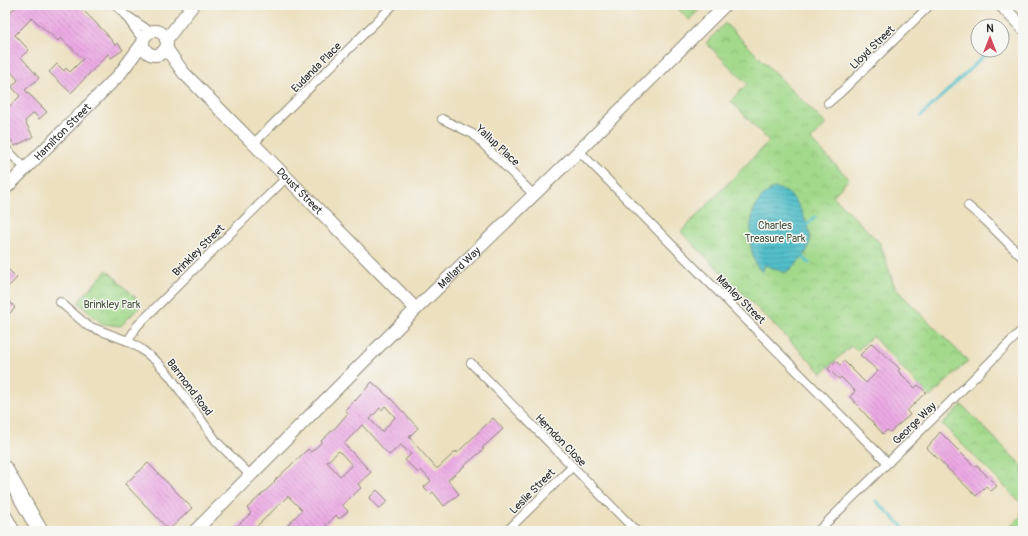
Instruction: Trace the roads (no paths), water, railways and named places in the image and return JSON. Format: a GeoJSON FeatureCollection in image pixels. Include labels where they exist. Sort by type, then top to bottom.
{"type":"FeatureCollection","features":[{"type":"Feature","properties":{"kind":"highway"},"geometry":{"type":"LineString","coordinates":[[5,469],[40,531]]}},
{"type":"Feature","properties":{"kind":"highway"},"geometry":{"type":"LineString","coordinates":[[5,518],[12,531]]}},
{"type":"Feature","properties":{"kind":"street"},"geometry":{"type":"LineString","coordinates":[[116,5],[148,37]]}},
{"type":"Feature","properties":{"kind":"street","name":"Eudanda Place"},"geometry":{"type":"LineString","coordinates":[[254,144],[393,5]]}},
{"type":"Feature","properties":{"kind":"street","name":"Mallard Way"},"geometry":{"type":"LineString","coordinates":[[195,531],[416,309],[579,151],[725,5]]}},
{"type":"Feature","properties":{"kind":"street","name":"Lloyd Street"},"geometry":{"type":"LineString","coordinates":[[828,103],[930,5]]}},
{"type":"Feature","properties":{"kind":"street"},"geometry":{"type":"LineString","coordinates":[[1001,5],[1023,28]]}},
{"type":"Feature","properties":{"kind":"street","name":"Hamilton Street"},"geometry":{"type":"LineString","coordinates":[[5,189],[119,75],[148,37],[191,7]]}},
{"type":"Feature","properties":{"kind":"street","name":"Hamilton Street"},"geometry":{"type":"LineString","coordinates":[[119,75],[160,50],[191,7]]}},
{"type":"Feature","properties":{"kind":"street"},"geometry":{"type":"LineString","coordinates":[[163,34],[160,50],[146,52],[148,37],[163,34]]}},
{"type":"Feature","properties":{"kind":"street","name":"Doust Street"},"geometry":{"type":"LineString","coordinates":[[160,50],[416,309]]}},
{"type":"Feature","properties":{"kind":"street","name":"Yallup Place"},"geometry":{"type":"LineString","coordinates":[[442,119],[473,134],[534,195]]}},
{"type":"Feature","properties":{"kind":"street"},"geometry":{"type":"LineString","coordinates":[[5,148],[25,168]]}},
{"type":"Feature","properties":{"kind":"street","name":"Manley Street"},"geometry":{"type":"LineString","coordinates":[[579,151],[888,463]]}},
{"type":"Feature","properties":{"kind":"street","name":"Brinkley Street"},"geometry":{"type":"LineString","coordinates":[[128,341],[137,326],[287,177]]}},
{"type":"Feature","properties":{"kind":"street"},"geometry":{"type":"LineString","coordinates":[[968,206],[986,221],[1023,258]]}},
{"type":"Feature","properties":{"kind":"street","name":"Barmond Road"},"geometry":{"type":"LineString","coordinates":[[60,302],[88,326],[128,341],[156,361],[169,375],[217,442],[250,476]]}},
{"type":"Feature","properties":{"kind":"street","name":"George Way"},"geometry":{"type":"LineString","coordinates":[[818,531],[1023,329]]}},
{"type":"Feature","properties":{"kind":"street","name":"Herndon Close"},"geometry":{"type":"LineString","coordinates":[[471,363],[636,531]]}},
{"type":"Feature","properties":{"kind":"street","name":"Leslie Street"},"geometry":{"type":"LineString","coordinates":[[507,531],[572,467]]}},
{"type":"Feature","properties":{"kind":"water"},"geometry":{"type":"Polygon","coordinates":[[[775,188],[791,195],[798,204],[808,227],[810,241],[807,251],[799,262],[786,272],[765,265],[762,272],[757,267],[752,252],[750,236],[753,213],[761,198],[775,188]]]}},
{"type":"Feature","properties":{"kind":"waterway"},"geometry":{"type":"LineString","coordinates":[[921,116],[982,58]]}},
{"type":"Feature","properties":{"kind":"waterway"},"geometry":{"type":"LineString","coordinates":[[807,225],[815,217]]}},
{"type":"Feature","properties":{"kind":"waterway"},"geometry":{"type":"LineString","coordinates":[[803,257],[809,263]]}},
{"type":"Feature","properties":{"kind":"waterway"},"geometry":{"type":"LineString","coordinates":[[876,501],[907,531]]}},
{"type":"Feature","properties":{"kind":"park label","name":"Charles Treasure Park"},"geometry":{"type":"Point","coordinates":[775,231]}},
{"type":"Feature","properties":{"kind":"park label","name":"Brinkley Park"},"geometry":{"type":"Point","coordinates":[112,304]}}]}
